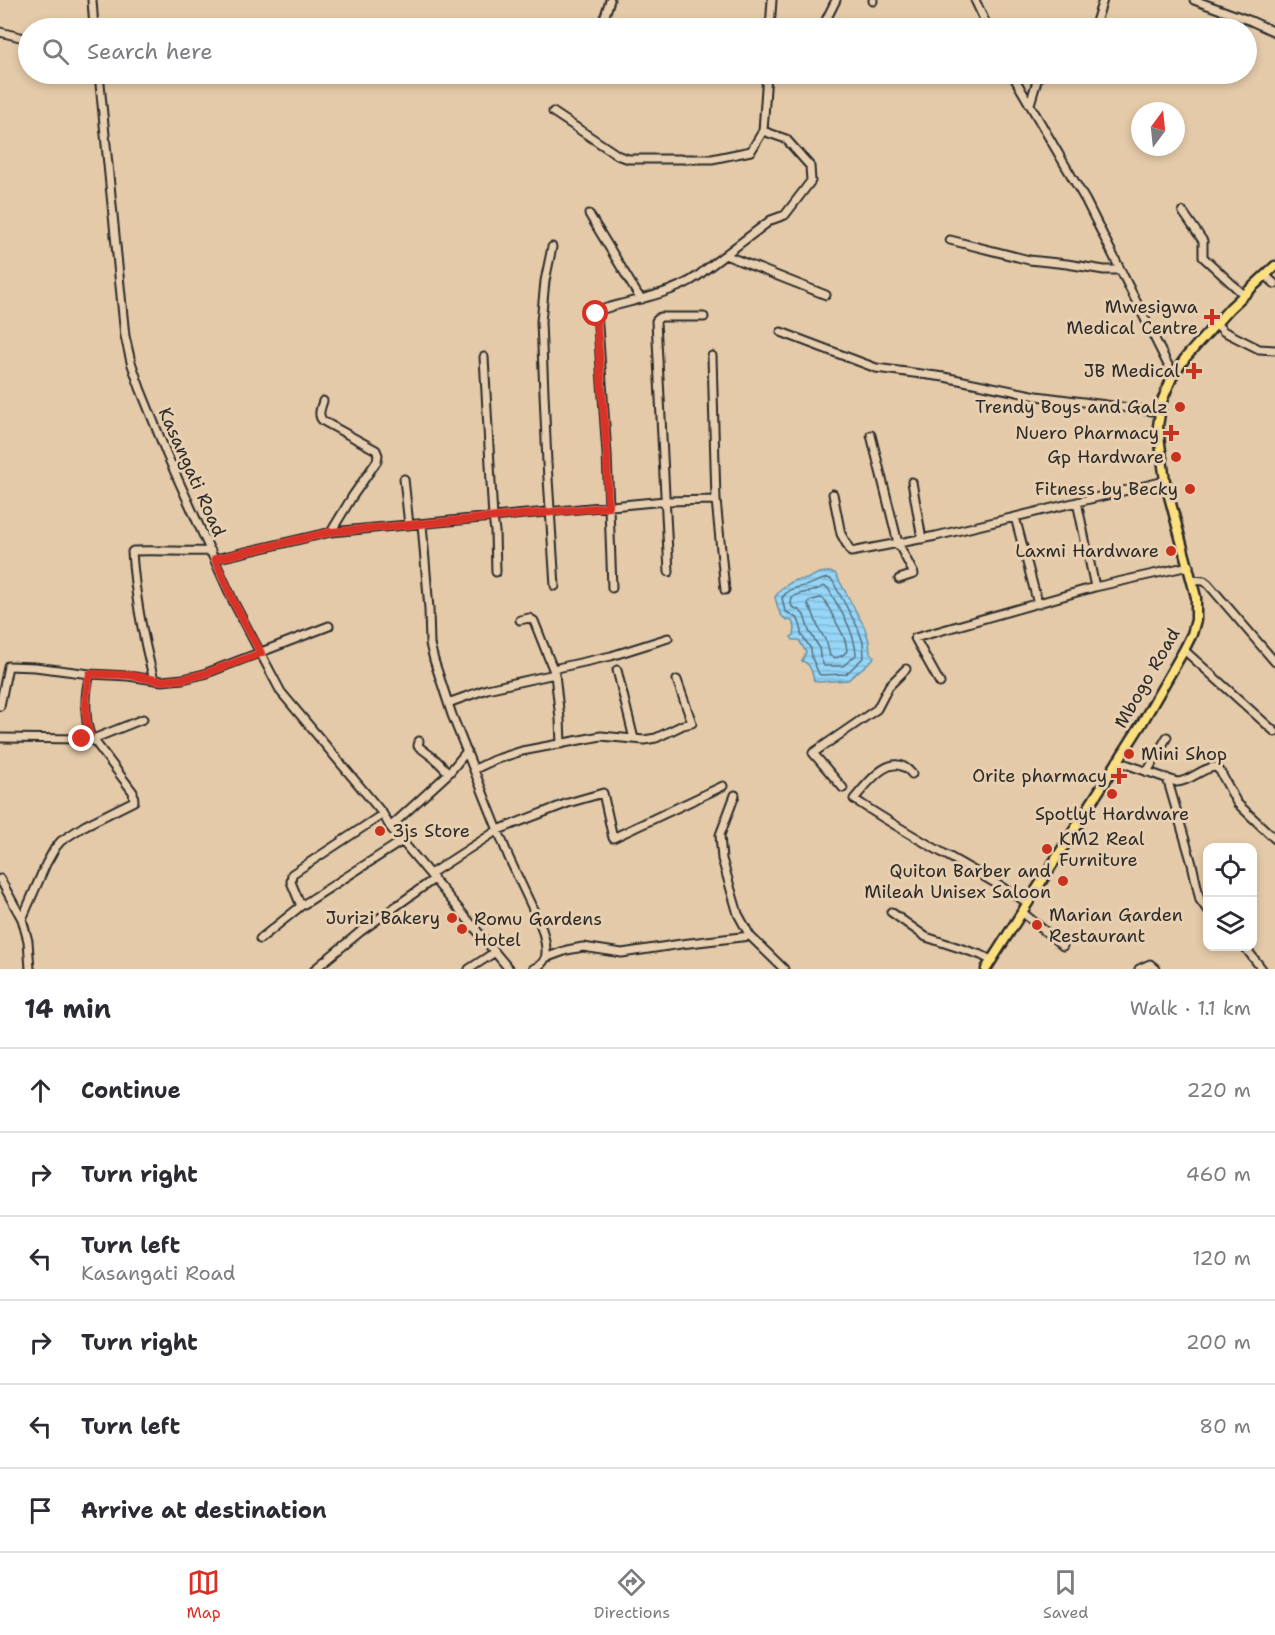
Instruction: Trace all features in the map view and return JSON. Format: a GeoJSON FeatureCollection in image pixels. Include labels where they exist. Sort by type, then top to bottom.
{"type":"FeatureCollection","features":[{"type":"Feature","properties":{"kind":"main road","name":"Mbogo Road"},"geometry":{"type":"LineString","coordinates":[[986,969],[1117,761],[1192,634],[1196,620],[1196,597],[1165,481],[1159,436],[1162,401],[1173,375],[1186,357],[1216,323],[1275,266]]}},
{"type":"Feature","properties":{"kind":"street"},"geometry":{"type":"LineString","coordinates":[[92,0],[93,18]]}},
{"type":"Feature","properties":{"kind":"street"},"geometry":{"type":"LineString","coordinates":[[604,18],[610,0]]}},
{"type":"Feature","properties":{"kind":"street"},"geometry":{"type":"LineString","coordinates":[[771,18],[772,0]]}},
{"type":"Feature","properties":{"kind":"street"},"geometry":{"type":"LineString","coordinates":[[827,18],[836,0]]}},
{"type":"Feature","properties":{"kind":"street"},"geometry":{"type":"LineString","coordinates":[[975,0],[983,18]]}},
{"type":"Feature","properties":{"kind":"street"},"geometry":{"type":"LineString","coordinates":[[1097,18],[1103,0]]}},
{"type":"Feature","properties":{"kind":"street"},"geometry":{"type":"LineString","coordinates":[[1196,0],[1243,18]]}},
{"type":"Feature","properties":{"kind":"street"},"geometry":{"type":"LineString","coordinates":[[1257,24],[1275,32]]}},
{"type":"Feature","properties":{"kind":"street"},"geometry":{"type":"LineString","coordinates":[[0,32],[18,36]]}},
{"type":"Feature","properties":{"kind":"street","name":"Kasangati Road"},"geometry":{"type":"LineString","coordinates":[[100,84],[125,336],[131,362],[167,455],[234,603],[281,692],[509,969]]}},
{"type":"Feature","properties":{"kind":"street"},"geometry":{"type":"LineString","coordinates":[[553,112],[619,156],[629,159],[704,159],[751,151],[763,131],[766,84]]}},
{"type":"Feature","properties":{"kind":"street"},"geometry":{"type":"LineString","coordinates":[[1018,84],[1086,201],[1173,375]]}},
{"type":"Feature","properties":{"kind":"street"},"geometry":{"type":"LineString","coordinates":[[1030,104],[1036,84]]}},
{"type":"Feature","properties":{"kind":"street"},"geometry":{"type":"LineString","coordinates":[[612,588],[607,454],[596,314],[600,310],[642,299],[697,278],[771,220],[785,215],[812,181],[810,166],[786,139],[763,131]]}},
{"type":"Feature","properties":{"kind":"street"},"geometry":{"type":"LineString","coordinates":[[1183,212],[1203,241],[1203,256],[1244,295]]}},
{"type":"Feature","properties":{"kind":"street"},"geometry":{"type":"LineString","coordinates":[[589,214],[642,299]]}},
{"type":"Feature","properties":{"kind":"street"},"geometry":{"type":"LineString","coordinates":[[950,240],[1029,260],[1120,270]]}},
{"type":"Feature","properties":{"kind":"street"},"geometry":{"type":"LineString","coordinates":[[552,247],[545,281],[541,322],[555,586]]}},
{"type":"Feature","properties":{"kind":"street"},"geometry":{"type":"LineString","coordinates":[[725,255],[826,295]]}},
{"type":"Feature","properties":{"kind":"street"},"geometry":{"type":"LineString","coordinates":[[1265,276],[1275,284]]}},
{"type":"Feature","properties":{"kind":"street"},"geometry":{"type":"LineString","coordinates":[[669,572],[656,321],[660,317],[704,317]]}},
{"type":"Feature","properties":{"kind":"street"},"geometry":{"type":"LineString","coordinates":[[1216,323],[1224,331],[1260,350],[1275,350]]}},
{"type":"Feature","properties":{"kind":"street"},"geometry":{"type":"LineString","coordinates":[[781,332],[876,368],[944,377],[1038,396],[1160,412]]}},
{"type":"Feature","properties":{"kind":"street"},"geometry":{"type":"LineString","coordinates":[[712,356],[716,500],[724,590]]}},
{"type":"Feature","properties":{"kind":"street"},"geometry":{"type":"LineString","coordinates":[[484,357],[496,572]]}},
{"type":"Feature","properties":{"kind":"street"},"geometry":{"type":"LineString","coordinates":[[323,401],[320,412],[323,421],[376,450],[378,455],[377,461],[331,532]]}},
{"type":"Feature","properties":{"kind":"street"},"geometry":{"type":"LineString","coordinates":[[871,435],[898,543],[914,574],[898,579]]}},
{"type":"Feature","properties":{"kind":"street"},"geometry":{"type":"LineString","coordinates":[[404,478],[409,525]]}},
{"type":"Feature","properties":{"kind":"street"},"geometry":{"type":"LineString","coordinates":[[833,494],[841,534],[850,552],[922,539],[1165,481]]}},
{"type":"Feature","properties":{"kind":"street"},"geometry":{"type":"LineString","coordinates":[[912,482],[922,539]]}},
{"type":"Feature","properties":{"kind":"street"},"geometry":{"type":"LineString","coordinates":[[215,559],[331,532],[665,501],[716,500]]}},
{"type":"Feature","properties":{"kind":"street"},"geometry":{"type":"LineString","coordinates":[[1077,502],[1095,587]]}},
{"type":"Feature","properties":{"kind":"street"},"geometry":{"type":"LineString","coordinates":[[1015,517],[1038,604]]}},
{"type":"Feature","properties":{"kind":"street"},"geometry":{"type":"LineString","coordinates":[[422,524],[430,644],[448,703],[509,858],[544,935],[545,958],[533,969]]}},
{"type":"Feature","properties":{"kind":"street"},"geometry":{"type":"LineString","coordinates":[[154,680],[146,649],[132,552],[134,550],[211,551]]}},
{"type":"Feature","properties":{"kind":"street"},"geometry":{"type":"LineString","coordinates":[[940,683],[915,638],[1095,587],[1189,566]]}},
{"type":"Feature","properties":{"kind":"street"},"geometry":{"type":"LineString","coordinates":[[1192,580],[1204,581],[1208,584],[1275,662]]}},
{"type":"Feature","properties":{"kind":"street"},"geometry":{"type":"LineString","coordinates":[[520,620],[529,618],[534,621],[554,672],[561,744]]}},
{"type":"Feature","properties":{"kind":"street"},"geometry":{"type":"LineString","coordinates":[[0,706],[4,665],[90,674],[128,675],[168,681],[204,674],[328,626]]}},
{"type":"Feature","properties":{"kind":"street"},"geometry":{"type":"LineString","coordinates":[[448,703],[487,688],[554,672],[669,638]]}},
{"type":"Feature","properties":{"kind":"street"},"geometry":{"type":"LineString","coordinates":[[1184,650],[1275,732]]}},
{"type":"Feature","properties":{"kind":"street"},"geometry":{"type":"LineString","coordinates":[[843,788],[813,753],[877,708],[889,686],[906,669]]}},
{"type":"Feature","properties":{"kind":"street"},"geometry":{"type":"LineString","coordinates":[[617,670],[634,739]]}},
{"type":"Feature","properties":{"kind":"street"},"geometry":{"type":"LineString","coordinates":[[22,919],[46,864],[61,841],[84,825],[134,801],[133,792],[91,737],[88,728],[87,699],[90,674]]}},
{"type":"Feature","properties":{"kind":"street"},"geometry":{"type":"LineString","coordinates":[[475,769],[522,751],[601,736],[644,740],[656,738],[692,723],[677,680]]}},
{"type":"Feature","properties":{"kind":"street"},"geometry":{"type":"LineString","coordinates":[[0,738],[82,739],[143,719]]}},
{"type":"Feature","properties":{"kind":"street"},"geometry":{"type":"LineString","coordinates":[[1148,772],[1167,737]]}},
{"type":"Feature","properties":{"kind":"street"},"geometry":{"type":"LineString","coordinates":[[419,741],[418,746],[449,773]]}},
{"type":"Feature","properties":{"kind":"street"},"geometry":{"type":"LineString","coordinates":[[390,827],[449,773],[467,751]]}},
{"type":"Feature","properties":{"kind":"street"},"geometry":{"type":"LineString","coordinates":[[1117,761],[1181,782],[1209,768],[1218,769],[1237,803],[1275,839]]}},
{"type":"Feature","properties":{"kind":"street"},"geometry":{"type":"LineString","coordinates":[[912,774],[908,768],[902,766],[887,767],[881,770],[854,799],[1028,903]]}},
{"type":"Feature","properties":{"kind":"street"},"geometry":{"type":"LineString","coordinates":[[1167,778],[1203,904]]}},
{"type":"Feature","properties":{"kind":"street"},"geometry":{"type":"LineString","coordinates":[[315,969],[432,877],[498,830],[567,803],[603,793],[613,838],[723,786]]}},
{"type":"Feature","properties":{"kind":"street"},"geometry":{"type":"LineString","coordinates":[[735,795],[720,835],[723,859],[738,914],[750,936],[784,969]]}},
{"type":"Feature","properties":{"kind":"street"},"geometry":{"type":"LineString","coordinates":[[301,906],[291,882],[292,874],[383,814]]}},
{"type":"Feature","properties":{"kind":"street"},"geometry":{"type":"LineString","coordinates":[[260,939],[301,906],[402,841]]}},
{"type":"Feature","properties":{"kind":"street"},"geometry":{"type":"LineString","coordinates":[[0,879],[22,919],[28,941],[30,969]]}},
{"type":"Feature","properties":{"kind":"street"},"geometry":{"type":"LineString","coordinates":[[891,912],[926,937],[991,960]]}},
{"type":"Feature","properties":{"kind":"street"},"geometry":{"type":"LineString","coordinates":[[1022,912],[1063,946]]}},
{"type":"Feature","properties":{"kind":"street"},"geometry":{"type":"LineString","coordinates":[[545,958],[582,947],[622,953],[750,936]]}},
{"type":"Feature","properties":{"kind":"street"},"geometry":{"type":"LineString","coordinates":[[1248,951],[1262,969]]}},
{"type":"Feature","properties":{"kind":"street"},"geometry":{"type":"LineString","coordinates":[[469,969],[495,952]]}},
{"type":"Feature","properties":{"kind":"street"},"geometry":{"type":"LineString","coordinates":[[1139,969],[1150,964],[1156,969]]}},
{"type":"Feature","properties":{"kind":"water"},"geometry":{"type":"Polygon","coordinates":[[[819,573],[835,573],[864,626],[870,653],[874,656],[848,680],[819,682],[814,681],[809,666],[802,661],[806,652],[799,640],[793,640],[791,637],[794,635],[795,628],[792,621],[782,616],[775,597],[782,588],[795,580],[807,579],[819,573]]]}},
{"type":"Feature","properties":{"kind":"place","name":"Mwesigwa Medical Centre"},"geometry":{"type":"Point","coordinates":[1212,317]}},
{"type":"Feature","properties":{"kind":"place","name":"JB Medical"},"geometry":{"type":"Point","coordinates":[1194,371]}},
{"type":"Feature","properties":{"kind":"place","name":"Trendy Boys and Galz"},"geometry":{"type":"Point","coordinates":[1180,407]}},
{"type":"Feature","properties":{"kind":"place","name":"Nuero Pharmacy"},"geometry":{"type":"Point","coordinates":[1171,433]}},
{"type":"Feature","properties":{"kind":"place","name":"Gp Hardware"},"geometry":{"type":"Point","coordinates":[1176,457]}},
{"type":"Feature","properties":{"kind":"place","name":"Fitness by Becky"},"geometry":{"type":"Point","coordinates":[1190,489]}},
{"type":"Feature","properties":{"kind":"place","name":"Laxmi Hardware"},"geometry":{"type":"Point","coordinates":[1171,551]}},
{"type":"Feature","properties":{"kind":"place","name":"Mini Shop"},"geometry":{"type":"Point","coordinates":[1129,754]}},
{"type":"Feature","properties":{"kind":"place","name":"Orite pharmacy"},"geometry":{"type":"Point","coordinates":[1119,776]}},
{"type":"Feature","properties":{"kind":"place","name":"Spotlyt Hardware"},"geometry":{"type":"Point","coordinates":[1112,794]}},
{"type":"Feature","properties":{"kind":"place","name":"3js Store"},"geometry":{"type":"Point","coordinates":[380,831]}},
{"type":"Feature","properties":{"kind":"place","name":"KM2 Real Furniture"},"geometry":{"type":"Point","coordinates":[1047,849]}},
{"type":"Feature","properties":{"kind":"place","name":"Quiton Barber and Mileah Unisex Saloon"},"geometry":{"type":"Point","coordinates":[1063,881]}},
{"type":"Feature","properties":{"kind":"place","name":"Jurizi Bakery"},"geometry":{"type":"Point","coordinates":[452,918]}},
{"type":"Feature","properties":{"kind":"place","name":"Marian Garden Restaurant"},"geometry":{"type":"Point","coordinates":[1037,925]}},
{"type":"Feature","properties":{"kind":"place","name":"Romu Gardens Hotel"},"geometry":{"type":"Point","coordinates":[462,929]}},
{"type":"Feature","properties":{"kind":"route"},"geometry":{"type":"LineString","coordinates":[[82,739],[90,735],[87,691],[90,674],[128,675],[162,681],[183,679],[204,674],[261,653],[234,603],[215,559],[331,532],[608,507],[607,454],[596,314]]}}]}
